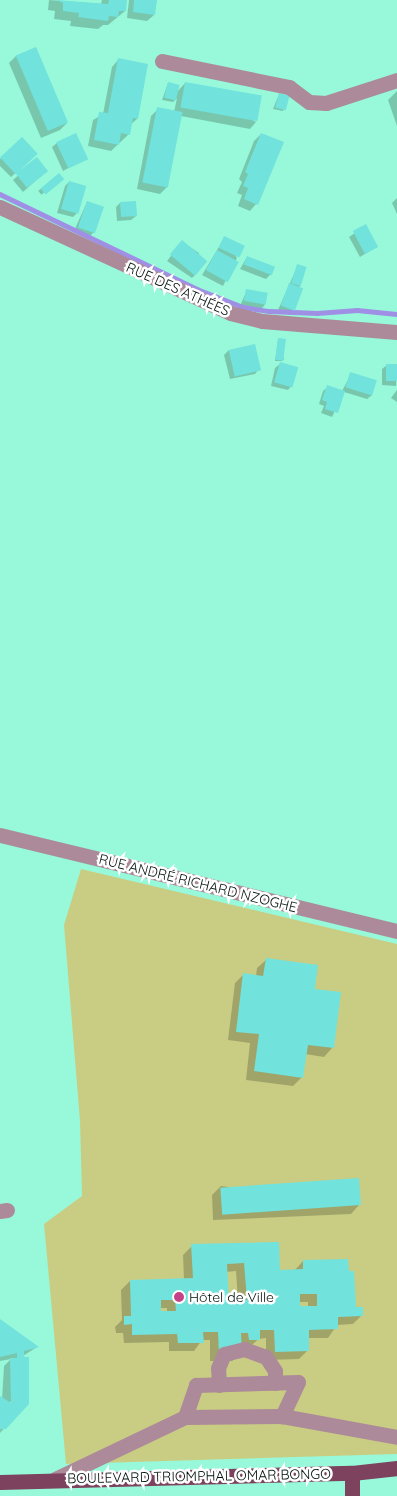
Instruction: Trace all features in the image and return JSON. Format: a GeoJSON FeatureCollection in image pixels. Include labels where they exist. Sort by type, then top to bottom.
{"type":"FeatureCollection","features":[{"type":"Feature","properties":{"kind":"main road","name":"BOULEVARD TRIOMPHAL OMAR BONGO"},"geometry":{"type":"LineString","coordinates":[[0,1482],[55,1479],[352,1473],[397,1468]]}},
{"type":"Feature","properties":{"kind":"main road"},"geometry":{"type":"LineString","coordinates":[[352,1473],[352,1496]]}},
{"type":"Feature","properties":{"kind":"street"},"geometry":{"type":"LineString","coordinates":[[162,61],[289,87],[309,102],[326,103],[397,80]]}},
{"type":"Feature","properties":{"kind":"street","name":"RUE DES ATHÉES"},"geometry":{"type":"LineString","coordinates":[[0,207],[230,313],[262,321],[397,332]]}},
{"type":"Feature","properties":{"kind":"street","name":"RUE ANDRÉ RICHARD NZOGHE"},"geometry":{"type":"LineString","coordinates":[[0,835],[397,931]]}},
{"type":"Feature","properties":{"kind":"street"},"geometry":{"type":"LineString","coordinates":[[219,1385],[218,1368],[224,1354],[244,1349],[266,1358],[275,1371],[275,1383]]}},
{"type":"Feature","properties":{"kind":"street"},"geometry":{"type":"LineString","coordinates":[[185,1417],[196,1385],[298,1382],[282,1416]]}},
{"type":"Feature","properties":{"kind":"street"},"geometry":{"type":"LineString","coordinates":[[55,1479],[185,1417],[282,1416],[397,1437]]}},
{"type":"Feature","properties":{"kind":"green space"},"geometry":{"type":"Polygon","coordinates":[[[81,869],[397,944],[397,1454],[66,1464],[44,1224],[82,1196],[80,1121],[64,925],[81,869]]]}},
{"type":"Feature","properties":{"kind":"building"},"geometry":{"type":"Polygon","coordinates":[[[56,0],[108,4],[109,0],[127,0],[126,11],[119,11],[118,17],[109,16],[108,21],[78,17],[79,13],[63,11],[63,3],[56,0]]]}},
{"type":"Feature","properties":{"kind":"building"},"geometry":{"type":"Polygon","coordinates":[[[134,0],[157,0],[155,15],[133,12],[134,0]]]}},
{"type":"Feature","properties":{"kind":"building"},"geometry":{"type":"Polygon","coordinates":[[[36,47],[68,122],[48,131],[16,56],[36,47]]]}},
{"type":"Feature","properties":{"kind":"building"},"geometry":{"type":"Polygon","coordinates":[[[118,58],[148,64],[138,119],[133,118],[130,135],[121,133],[119,145],[94,140],[99,112],[108,113],[118,58]]]}},
{"type":"Feature","properties":{"kind":"building"},"geometry":{"type":"Polygon","coordinates":[[[168,82],[180,85],[176,100],[164,98],[168,82]]]}},
{"type":"Feature","properties":{"kind":"building"},"geometry":{"type":"Polygon","coordinates":[[[185,82],[262,96],[257,121],[180,108],[185,82]]]}},
{"type":"Feature","properties":{"kind":"building"},"geometry":{"type":"Polygon","coordinates":[[[279,93],[290,96],[286,110],[275,107],[279,93]]]}},
{"type":"Feature","properties":{"kind":"building"},"geometry":{"type":"Polygon","coordinates":[[[157,107],[183,112],[168,188],[142,183],[157,107]]]}},
{"type":"Feature","properties":{"kind":"building"},"geometry":{"type":"Polygon","coordinates":[[[76,133],[88,159],[68,169],[56,142],[76,133]]]}},
{"type":"Feature","properties":{"kind":"building"},"geometry":{"type":"Polygon","coordinates":[[[261,133],[284,142],[258,205],[244,199],[248,188],[243,186],[248,174],[245,172],[261,133]]]}},
{"type":"Feature","properties":{"kind":"building"},"geometry":{"type":"Polygon","coordinates":[[[22,137],[38,154],[16,174],[0,157],[22,137]]]}},
{"type":"Feature","properties":{"kind":"building"},"geometry":{"type":"Polygon","coordinates":[[[37,157],[48,171],[27,188],[16,174],[37,157]]]}},
{"type":"Feature","properties":{"kind":"building"},"geometry":{"type":"Polygon","coordinates":[[[59,173],[64,179],[46,195],[41,188],[59,173]]]}},
{"type":"Feature","properties":{"kind":"building"},"geometry":{"type":"Polygon","coordinates":[[[69,181],[86,186],[78,214],[61,209],[69,181]]]}},
{"type":"Feature","properties":{"kind":"building"},"geometry":{"type":"Polygon","coordinates":[[[87,201],[104,207],[95,233],[78,227],[87,201]]]}},
{"type":"Feature","properties":{"kind":"building"},"geometry":{"type":"Polygon","coordinates":[[[136,201],[137,216],[121,217],[120,202],[136,201]]]}},
{"type":"Feature","properties":{"kind":"building"},"geometry":{"type":"Polygon","coordinates":[[[366,224],[378,247],[365,254],[353,231],[366,224]]]}},
{"type":"Feature","properties":{"kind":"building"},"geometry":{"type":"Polygon","coordinates":[[[224,236],[245,246],[239,258],[219,248],[224,236]]]}},
{"type":"Feature","properties":{"kind":"building"},"geometry":{"type":"Polygon","coordinates":[[[182,240],[207,261],[195,276],[170,255],[182,240]]]}},
{"type":"Feature","properties":{"kind":"building"},"geometry":{"type":"Polygon","coordinates":[[[217,250],[239,262],[228,282],[206,270],[217,250]]]}},
{"type":"Feature","properties":{"kind":"building"},"geometry":{"type":"Polygon","coordinates":[[[247,256],[275,267],[272,275],[244,264],[247,256]]]}},
{"type":"Feature","properties":{"kind":"building"},"geometry":{"type":"Polygon","coordinates":[[[297,264],[307,267],[301,286],[291,283],[297,264]]]}},
{"type":"Feature","properties":{"kind":"building"},"geometry":{"type":"Polygon","coordinates":[[[289,283],[303,288],[295,311],[281,306],[289,283]]]}},
{"type":"Feature","properties":{"kind":"building"},"geometry":{"type":"Polygon","coordinates":[[[246,289],[268,293],[266,305],[244,301],[246,289]]]}},
{"type":"Feature","properties":{"kind":"building"},"geometry":{"type":"Polygon","coordinates":[[[278,338],[286,339],[283,361],[275,360],[278,338]]]}},
{"type":"Feature","properties":{"kind":"building"},"geometry":{"type":"Polygon","coordinates":[[[255,344],[261,370],[235,376],[229,350],[255,344]]]}},
{"type":"Feature","properties":{"kind":"building"},"geometry":{"type":"Polygon","coordinates":[[[280,362],[298,367],[292,387],[274,382],[280,362]]]}},
{"type":"Feature","properties":{"kind":"building"},"geometry":{"type":"Polygon","coordinates":[[[386,364],[397,364],[397,381],[386,381],[386,364]]]}},
{"type":"Feature","properties":{"kind":"building"},"geometry":{"type":"Polygon","coordinates":[[[350,372],[377,380],[372,395],[345,387],[350,372]]]}},
{"type":"Feature","properties":{"kind":"building"},"geometry":{"type":"Polygon","coordinates":[[[327,385],[345,391],[338,413],[325,409],[327,402],[322,400],[327,385]]]}},
{"type":"Feature","properties":{"kind":"building"},"geometry":{"type":"Polygon","coordinates":[[[266,958],[318,965],[315,989],[341,992],[334,1048],[308,1045],[303,1078],[254,1071],[259,1034],[236,1032],[243,973],[263,976],[266,958]]]}},
{"type":"Feature","properties":{"kind":"building"},"geometry":{"type":"Polygon","coordinates":[[[359,1178],[361,1205],[222,1215],[220,1188],[359,1178]]]}},
{"type":"Feature","properties":{"kind":"building","name":"Hôtel de Ville"},"geometry":{"type":"Polygon","coordinates":[[[279,1242],[280,1270],[303,1269],[303,1260],[348,1259],[349,1271],[354,1271],[356,1307],[363,1307],[363,1316],[338,1317],[338,1329],[309,1330],[309,1351],[275,1352],[274,1330],[260,1330],[260,1340],[249,1340],[248,1333],[241,1333],[242,1352],[219,1353],[218,1332],[203,1332],[204,1343],[178,1343],[177,1334],[132,1335],[132,1324],[124,1325],[124,1316],[131,1316],[130,1280],[193,1278],[191,1244],[279,1242]],[[244,1263],[227,1264],[229,1301],[247,1300],[244,1263]],[[300,1294],[300,1306],[317,1306],[317,1294],[300,1294]],[[161,1300],[161,1311],[176,1311],[175,1300],[161,1300]]]}},
{"type":"Feature","properties":{"kind":"building"},"geometry":{"type":"Polygon","coordinates":[[[0,1319],[39,1347],[24,1351],[24,1357],[29,1357],[29,1404],[6,1429],[0,1429],[0,1396],[11,1403],[10,1358],[17,1358],[17,1353],[0,1357],[0,1319]]]}},
{"type":"Feature","properties":{"kind":"waterway"},"geometry":{"type":"LineString","coordinates":[[0,194],[197,289],[243,307],[269,311],[317,313],[357,310],[397,314]]}},
{"type":"Feature","properties":{"kind":"place","name":"Hôtel de Ville"},"geometry":{"type":"Point","coordinates":[179,1297]}}]}
